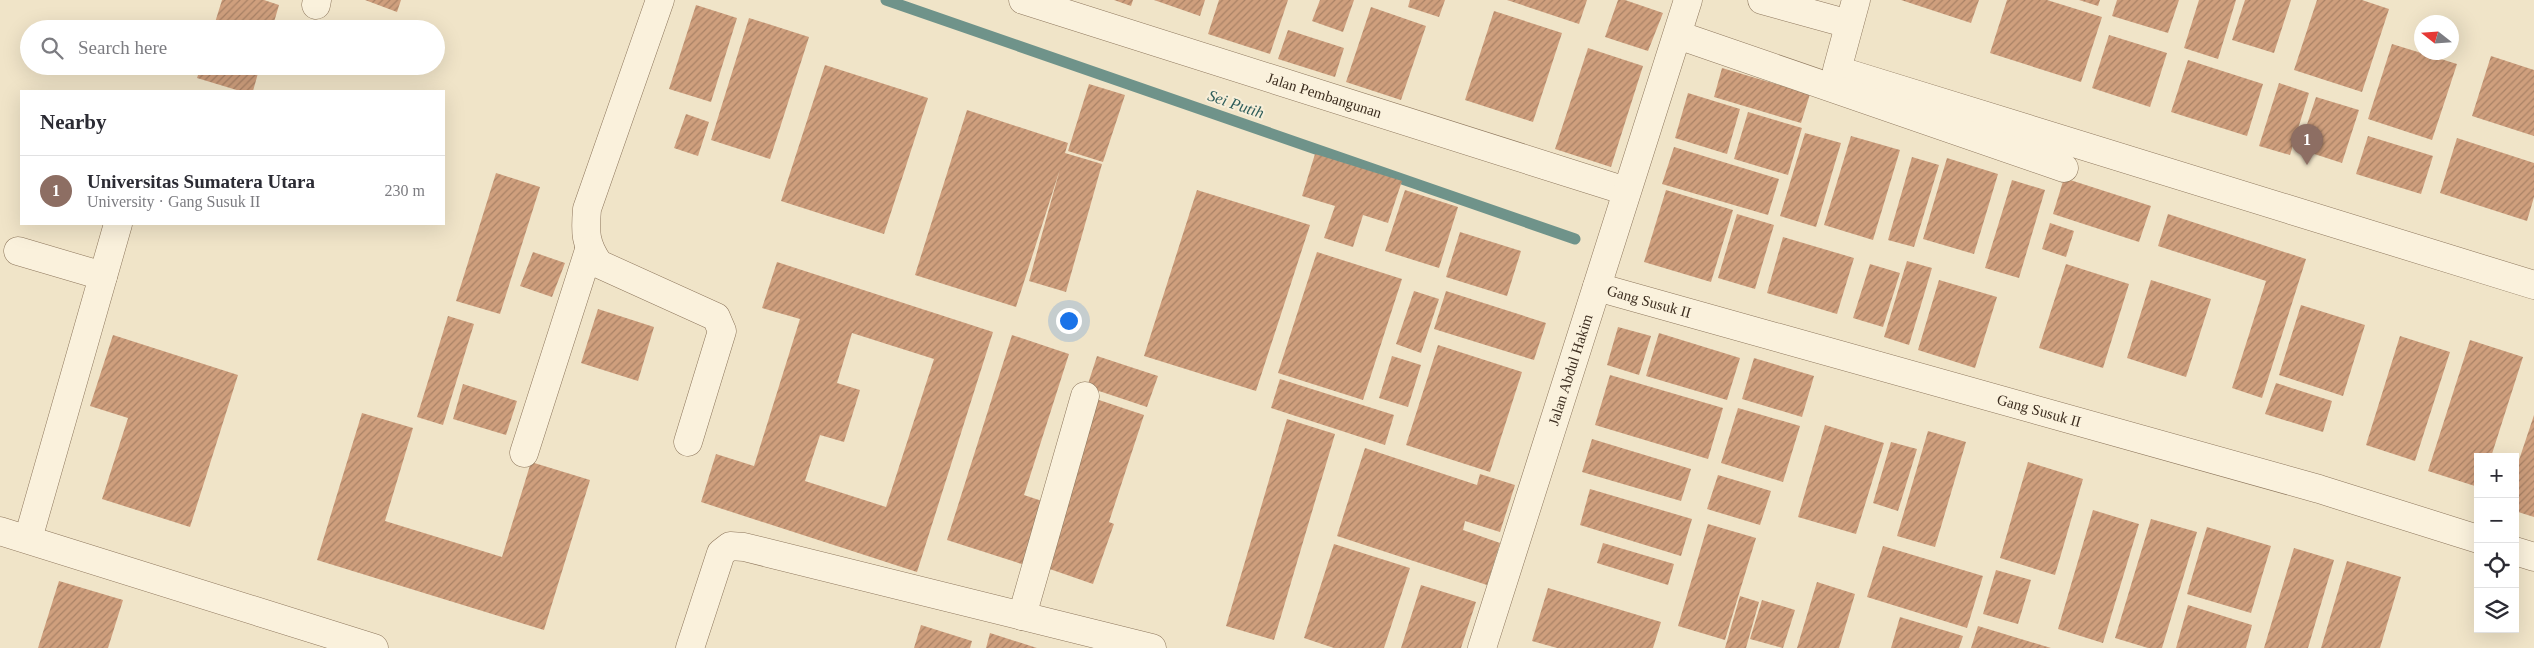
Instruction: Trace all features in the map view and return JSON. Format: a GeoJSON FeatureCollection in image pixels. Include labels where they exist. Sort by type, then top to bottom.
{"type":"FeatureCollection","features":[{"type":"Feature","properties":{"kind":"street"},"geometry":{"type":"LineString","coordinates":[[660,0],[587,208],[585,230],[589,250],[599,264],[716,316],[722,331],[688,442]]}},
{"type":"Feature","properties":{"kind":"street","name":"Jalan Pembangunan"},"geometry":{"type":"LineString","coordinates":[[1023,0],[1626,191]]}},
{"type":"Feature","properties":{"kind":"street","name":"Jalan Abdul Hakim"},"geometry":{"type":"LineString","coordinates":[[1482,648],[1688,0]]}},
{"type":"Feature","properties":{"kind":"street"},"geometry":{"type":"LineString","coordinates":[[1762,0],[1852,12],[1837,70],[2534,285]]}},
{"type":"Feature","properties":{"kind":"street"},"geometry":{"type":"LineString","coordinates":[[1678,35],[2064,168]]}},
{"type":"Feature","properties":{"kind":"street"},"geometry":{"type":"LineString","coordinates":[[28,539],[118,225]]}},
{"type":"Feature","properties":{"kind":"street"},"geometry":{"type":"LineString","coordinates":[[524,453],[589,250]]}},
{"type":"Feature","properties":{"kind":"street"},"geometry":{"type":"LineString","coordinates":[[18,251],[103,276]]}},
{"type":"Feature","properties":{"kind":"street","name":"Gang Susuk II"},"geometry":{"type":"LineString","coordinates":[[1597,287],[2319,489],[2474,538]]}},
{"type":"Feature","properties":{"kind":"street"},"geometry":{"type":"LineString","coordinates":[[1022,616],[1085,396]]}},
{"type":"Feature","properties":{"kind":"street"},"geometry":{"type":"LineString","coordinates":[[0,531],[374,648]]}},
{"type":"Feature","properties":{"kind":"street"},"geometry":{"type":"LineString","coordinates":[[690,648],[721,553],[730,546],[744,547],[1152,648]]}},
{"type":"Feature","properties":{"kind":"street"},"geometry":{"type":"LineString","coordinates":[[2519,552],[2534,557]]}},
{"type":"Feature","properties":{"kind":"building"},"geometry":{"type":"Polygon","coordinates":[[[222,0],[264,0],[279,5],[275,20],[216,20],[222,0]]]}},
{"type":"Feature","properties":{"kind":"building"},"geometry":{"type":"Polygon","coordinates":[[[365,0],[401,0],[397,12],[365,0]]]}},
{"type":"Feature","properties":{"kind":"building"},"geometry":{"type":"Polygon","coordinates":[[[1114,0],[1133,0],[1131,6],[1114,0]]]}},
{"type":"Feature","properties":{"kind":"building"},"geometry":{"type":"Polygon","coordinates":[[[1154,0],[1205,0],[1200,16],[1154,0]]]}},
{"type":"Feature","properties":{"kind":"building"},"geometry":{"type":"Polygon","coordinates":[[[1219,0],[1288,0],[1270,54],[1208,34],[1219,0]]]}},
{"type":"Feature","properties":{"kind":"building"},"geometry":{"type":"Polygon","coordinates":[[[1320,0],[1354,0],[1343,32],[1312,21],[1320,0]]]}},
{"type":"Feature","properties":{"kind":"building"},"geometry":{"type":"Polygon","coordinates":[[[1410,0],[1445,0],[1439,17],[1408,7],[1410,0]]]}},
{"type":"Feature","properties":{"kind":"building"},"geometry":{"type":"Polygon","coordinates":[[[1507,0],[1587,0],[1579,24],[1507,0]]]}},
{"type":"Feature","properties":{"kind":"building"},"geometry":{"type":"Polygon","coordinates":[[[1618,0],[1625,0],[1663,13],[1648,51],[1605,37],[1618,0]]]}},
{"type":"Feature","properties":{"kind":"building"},"geometry":{"type":"Polygon","coordinates":[[[1901,0],[1979,0],[1971,23],[1901,0]]]}},
{"type":"Feature","properties":{"kind":"building"},"geometry":{"type":"Polygon","coordinates":[[[2007,0],[2047,0],[2102,17],[2081,82],[1990,53],[2007,0]]]}},
{"type":"Feature","properties":{"kind":"building"},"geometry":{"type":"Polygon","coordinates":[[[2079,0],[2100,0],[2098,6],[2079,0]]]}},
{"type":"Feature","properties":{"kind":"building"},"geometry":{"type":"Polygon","coordinates":[[[2117,0],[2179,0],[2168,33],[2112,16],[2117,0]]]}},
{"type":"Feature","properties":{"kind":"building"},"geometry":{"type":"Polygon","coordinates":[[[2199,0],[2236,0],[2218,59],[2184,48],[2199,0]]]}},
{"type":"Feature","properties":{"kind":"building"},"geometry":{"type":"Polygon","coordinates":[[[2245,0],[2291,0],[2274,53],[2232,40],[2245,0]]]}},
{"type":"Feature","properties":{"kind":"building"},"geometry":{"type":"Polygon","coordinates":[[[2317,0],[2362,0],[2389,9],[2362,92],[2294,70],[2317,0]]]}},
{"type":"Feature","properties":{"kind":"building"},"geometry":{"type":"Polygon","coordinates":[[[696,5],[737,18],[711,102],[669,89],[696,5]]]}},
{"type":"Feature","properties":{"kind":"building"},"geometry":{"type":"Polygon","coordinates":[[[1371,7],[1426,26],[1401,100],[1346,82],[1371,7]]]}},
{"type":"Feature","properties":{"kind":"building"},"geometry":{"type":"Polygon","coordinates":[[[1494,11],[1562,33],[1533,122],[1465,100],[1494,11]]]}},
{"type":"Feature","properties":{"kind":"building"},"geometry":{"type":"Polygon","coordinates":[[[749,18],[809,37],[770,159],[711,140],[749,18]]]}},
{"type":"Feature","properties":{"kind":"building"},"geometry":{"type":"Polygon","coordinates":[[[1288,30],[1344,48],[1335,77],[1278,59],[1288,30]]]}},
{"type":"Feature","properties":{"kind":"building"},"geometry":{"type":"Polygon","coordinates":[[[2109,35],[2167,53],[2150,107],[2092,88],[2109,35]]]}},
{"type":"Feature","properties":{"kind":"building"},"geometry":{"type":"Polygon","coordinates":[[[2392,44],[2414,51],[2414,60],[2444,60],[2457,64],[2432,140],[2368,119],[2392,44]]]}},
{"type":"Feature","properties":{"kind":"building"},"geometry":{"type":"Polygon","coordinates":[[[1588,48],[1643,66],[1611,167],[1555,149],[1588,48]]]}},
{"type":"Feature","properties":{"kind":"building"},"geometry":{"type":"Polygon","coordinates":[[[2491,56],[2534,70],[2534,136],[2472,116],[2491,56]]]}},
{"type":"Feature","properties":{"kind":"building"},"geometry":{"type":"Polygon","coordinates":[[[2188,60],[2263,84],[2247,136],[2171,112],[2188,60]]]}},
{"type":"Feature","properties":{"kind":"building"},"geometry":{"type":"Polygon","coordinates":[[[825,65],[928,98],[884,234],[781,201],[825,65]]]}},
{"type":"Feature","properties":{"kind":"building"},"geometry":{"type":"Polygon","coordinates":[[[1722,68],[1810,94],[1801,123],[1714,97],[1722,68]]]}},
{"type":"Feature","properties":{"kind":"building"},"geometry":{"type":"Polygon","coordinates":[[[198,75],[257,75],[253,90],[237,90],[197,78],[198,75]]]}},
{"type":"Feature","properties":{"kind":"building"},"geometry":{"type":"Polygon","coordinates":[[[2279,83],[2309,93],[2290,155],[2259,146],[2279,83]]]}},
{"type":"Feature","properties":{"kind":"building"},"geometry":{"type":"Polygon","coordinates":[[[1089,84],[1125,95],[1103,162],[1068,151],[1089,84]]]}},
{"type":"Feature","properties":{"kind":"building"},"geometry":{"type":"Polygon","coordinates":[[[1688,93],[1740,109],[1727,154],[1675,138],[1688,93]]]}},
{"type":"Feature","properties":{"kind":"building"},"geometry":{"type":"Polygon","coordinates":[[[2316,97],[2359,110],[2342,163],[2299,149],[2316,97]]]}},
{"type":"Feature","properties":{"kind":"building"},"geometry":{"type":"Polygon","coordinates":[[[967,110],[1068,143],[1065,153],[1102,164],[1066,292],[1029,281],[1060,169],[1016,307],[915,275],[967,110]]]}},
{"type":"Feature","properties":{"kind":"building"},"geometry":{"type":"Polygon","coordinates":[[[1748,112],[1802,128],[1788,175],[1734,159],[1748,112]]]}},
{"type":"Feature","properties":{"kind":"building"},"geometry":{"type":"Polygon","coordinates":[[[686,114],[709,122],[698,156],[674,148],[686,114]]]}},
{"type":"Feature","properties":{"kind":"building"},"geometry":{"type":"Polygon","coordinates":[[[1805,133],[1841,143],[1816,227],[1780,216],[1805,133]]]}},
{"type":"Feature","properties":{"kind":"building"},"geometry":{"type":"Polygon","coordinates":[[[1851,136],[1900,150],[1873,240],[1824,225],[1851,136]]]}},
{"type":"Feature","properties":{"kind":"building"},"geometry":{"type":"Polygon","coordinates":[[[2368,136],[2433,156],[2421,194],[2356,174],[2368,136]]]}},
{"type":"Feature","properties":{"kind":"building"},"geometry":{"type":"Polygon","coordinates":[[[2457,138],[2534,163],[2534,197],[2527,221],[2440,193],[2457,138]]]}},
{"type":"Feature","properties":{"kind":"building"},"geometry":{"type":"Polygon","coordinates":[[[1674,147],[1779,179],[1768,215],[1662,184],[1674,147]]]}},
{"type":"Feature","properties":{"kind":"building"},"geometry":{"type":"Polygon","coordinates":[[[1315,154],[1402,181],[1388,223],[1363,215],[1353,247],[1324,238],[1335,206],[1302,196],[1315,154]]]}},
{"type":"Feature","properties":{"kind":"building"},"geometry":{"type":"Polygon","coordinates":[[[1912,157],[1939,165],[1914,247],[1888,240],[1912,157]]]}},
{"type":"Feature","properties":{"kind":"building"},"geometry":{"type":"Polygon","coordinates":[[[1947,158],[1998,174],[1974,254],[1923,239],[1947,158]]]}},
{"type":"Feature","properties":{"kind":"building"},"geometry":{"type":"Polygon","coordinates":[[[496,173],[540,187],[500,314],[456,301],[496,173]]]}},
{"type":"Feature","properties":{"kind":"building"},"geometry":{"type":"Polygon","coordinates":[[[2064,178],[2151,206],[2139,242],[2053,214],[2064,178]]]}},
{"type":"Feature","properties":{"kind":"building"},"geometry":{"type":"Polygon","coordinates":[[[2012,180],[2045,190],[2019,278],[1985,268],[2012,180]]]}},
{"type":"Feature","properties":{"kind":"building"},"geometry":{"type":"Polygon","coordinates":[[[1197,190],[1310,225],[1256,391],[1144,356],[1197,190]]]}},
{"type":"Feature","properties":{"kind":"building"},"geometry":{"type":"Polygon","coordinates":[[[1405,190],[1458,207],[1439,268],[1385,251],[1405,190]]]}},
{"type":"Feature","properties":{"kind":"building"},"geometry":{"type":"Polygon","coordinates":[[[1666,190],[1733,210],[1711,282],[1644,262],[1666,190]]]}},
{"type":"Feature","properties":{"kind":"building"},"geometry":{"type":"Polygon","coordinates":[[[1737,214],[1774,225],[1755,289],[1718,278],[1737,214]]]}},
{"type":"Feature","properties":{"kind":"building"},"geometry":{"type":"Polygon","coordinates":[[[2168,214],[2306,259],[2262,398],[2232,388],[2266,281],[2158,246],[2168,214]]]}},
{"type":"Feature","properties":{"kind":"building"},"geometry":{"type":"Polygon","coordinates":[[[2050,223],[2074,231],[2066,257],[2042,249],[2050,223]]]}},
{"type":"Feature","properties":{"kind":"building"},"geometry":{"type":"Polygon","coordinates":[[[1460,232],[1521,251],[1507,296],[1446,277],[1460,232]]]}},
{"type":"Feature","properties":{"kind":"building"},"geometry":{"type":"Polygon","coordinates":[[[1783,237],[1854,258],[1837,314],[1767,293],[1783,237]]]}},
{"type":"Feature","properties":{"kind":"building"},"geometry":{"type":"Polygon","coordinates":[[[533,252],[565,263],[552,297],[520,286],[533,252]]]}},
{"type":"Feature","properties":{"kind":"building"},"geometry":{"type":"Polygon","coordinates":[[[1317,252],[1402,279],[1363,400],[1278,373],[1317,252]]]}},
{"type":"Feature","properties":{"kind":"building"},"geometry":{"type":"Polygon","coordinates":[[[1907,261],[1932,268],[1909,345],[1884,337],[1907,261]]]}},
{"type":"Feature","properties":{"kind":"building"},"geometry":{"type":"Polygon","coordinates":[[[777,262],[993,332],[917,572],[701,502],[716,454],[754,466],[800,319],[762,308],[777,262]],[[852,333],[837,383],[860,390],[844,442],[820,435],[805,481],[886,507],[934,359],[852,333]]]}},
{"type":"Feature","properties":{"kind":"building"},"geometry":{"type":"Polygon","coordinates":[[[1870,264],[1900,273],[1883,327],[1853,318],[1870,264]]]}},
{"type":"Feature","properties":{"kind":"building"},"geometry":{"type":"Polygon","coordinates":[[[2066,264],[2129,284],[2103,368],[2039,348],[2066,264]]]}},
{"type":"Feature","properties":{"kind":"building"},"geometry":{"type":"Polygon","coordinates":[[[1939,280],[1997,297],[1975,368],[1918,350],[1939,280]]]}},
{"type":"Feature","properties":{"kind":"building"},"geometry":{"type":"Polygon","coordinates":[[[2151,280],[2211,299],[2186,377],[2127,358],[2151,280]]]}},
{"type":"Feature","properties":{"kind":"building"},"geometry":{"type":"Polygon","coordinates":[[[1414,291],[1439,299],[1421,353],[1396,344],[1414,291]]]}},
{"type":"Feature","properties":{"kind":"building"},"geometry":{"type":"Polygon","coordinates":[[[1446,291],[1546,323],[1534,360],[1434,329],[1446,291]]]}},
{"type":"Feature","properties":{"kind":"building"},"geometry":{"type":"Polygon","coordinates":[[[2301,305],[2365,325],[2343,396],[2279,375],[2301,305]]]}},
{"type":"Feature","properties":{"kind":"building"},"geometry":{"type":"Polygon","coordinates":[[[598,309],[654,327],[638,381],[581,363],[598,309]]]}},
{"type":"Feature","properties":{"kind":"building"},"geometry":{"type":"Polygon","coordinates":[[[448,316],[474,324],[443,425],[417,417],[448,316]]]}},
{"type":"Feature","properties":{"kind":"building"},"geometry":{"type":"Polygon","coordinates":[[[1618,327],[1651,336],[1639,375],[1607,365],[1618,327]]]}},
{"type":"Feature","properties":{"kind":"building"},"geometry":{"type":"Polygon","coordinates":[[[1659,333],[1740,358],[1727,400],[1646,376],[1659,333]]]}},
{"type":"Feature","properties":{"kind":"building"},"geometry":{"type":"Polygon","coordinates":[[[113,335],[238,375],[190,527],[102,499],[128,418],[90,406],[113,335]]]}},
{"type":"Feature","properties":{"kind":"building"},"geometry":{"type":"Polygon","coordinates":[[[1012,335],[1069,354],[1024,495],[1048,503],[1028,566],[947,540],[1012,335]]]}},
{"type":"Feature","properties":{"kind":"building"},"geometry":{"type":"Polygon","coordinates":[[[2400,336],[2450,352],[2415,461],[2366,445],[2400,336]]]}},
{"type":"Feature","properties":{"kind":"building"},"geometry":{"type":"Polygon","coordinates":[[[2470,340],[2523,357],[2492,453],[2474,453],[2474,486],[2428,471],[2470,340]]]}},
{"type":"Feature","properties":{"kind":"building"},"geometry":{"type":"Polygon","coordinates":[[[1438,345],[1522,372],[1490,472],[1406,445],[1438,345]]]}},
{"type":"Feature","properties":{"kind":"building"},"geometry":{"type":"Polygon","coordinates":[[[1097,356],[1158,376],[1147,407],[1087,387],[1097,356]]]}},
{"type":"Feature","properties":{"kind":"building"},"geometry":{"type":"Polygon","coordinates":[[[1392,356],[1421,365],[1408,407],[1379,398],[1392,356]]]}},
{"type":"Feature","properties":{"kind":"building"},"geometry":{"type":"Polygon","coordinates":[[[1754,358],[1814,376],[1802,417],[1742,399],[1754,358]]]}},
{"type":"Feature","properties":{"kind":"building"},"geometry":{"type":"Polygon","coordinates":[[[1610,375],[1723,408],[1708,459],[1595,425],[1610,375]]]}},
{"type":"Feature","properties":{"kind":"building"},"geometry":{"type":"Polygon","coordinates":[[[1280,379],[1394,415],[1385,445],[1271,408],[1280,379]]]}},
{"type":"Feature","properties":{"kind":"building"},"geometry":{"type":"Polygon","coordinates":[[[2276,383],[2332,401],[2323,432],[2265,414],[2276,383]]]}},
{"type":"Feature","properties":{"kind":"building"},"geometry":{"type":"Polygon","coordinates":[[[463,384],[517,401],[506,435],[453,419],[463,384]]]}},
{"type":"Feature","properties":{"kind":"building"},"geometry":{"type":"Polygon","coordinates":[[[1090,397],[1144,415],[1109,522],[1114,524],[1093,584],[1041,566],[1090,397]]]}},
{"type":"Feature","properties":{"kind":"building"},"geometry":{"type":"Polygon","coordinates":[[[1738,408],[1800,426],[1783,482],[1721,463],[1738,408]]]}},
{"type":"Feature","properties":{"kind":"building"},"geometry":{"type":"Polygon","coordinates":[[[362,413],[413,428],[385,521],[502,557],[531,462],[590,480],[544,630],[317,560],[362,413]]]}},
{"type":"Feature","properties":{"kind":"building"},"geometry":{"type":"Polygon","coordinates":[[[2534,415],[2534,517],[2519,512],[2519,460],[2534,415]]]}},
{"type":"Feature","properties":{"kind":"building"},"geometry":{"type":"Polygon","coordinates":[[[1287,419],[1335,434],[1274,640],[1226,626],[1287,419]]]}},
{"type":"Feature","properties":{"kind":"building"},"geometry":{"type":"Polygon","coordinates":[[[1825,425],[1884,443],[1856,534],[1798,517],[1825,425]]]}},
{"type":"Feature","properties":{"kind":"building"},"geometry":{"type":"Polygon","coordinates":[[[1928,431],[1966,442],[1935,547],[1897,536],[1928,431]]]}},
{"type":"Feature","properties":{"kind":"building"},"geometry":{"type":"Polygon","coordinates":[[[1592,439],[1691,469],[1681,501],[1582,472],[1592,439]]]}},
{"type":"Feature","properties":{"kind":"building"},"geometry":{"type":"Polygon","coordinates":[[[1891,442],[1917,449],[1898,511],[1873,503],[1891,442]]]}},
{"type":"Feature","properties":{"kind":"building"},"geometry":{"type":"Polygon","coordinates":[[[1365,448],[1477,485],[1480,474],[1515,485],[1500,532],[1465,521],[1463,530],[1500,543],[1487,585],[1337,536],[1365,448]]]}},
{"type":"Feature","properties":{"kind":"building"},"geometry":{"type":"Polygon","coordinates":[[[2028,462],[2083,479],[2055,575],[2000,558],[2028,462]]]}},
{"type":"Feature","properties":{"kind":"building"},"geometry":{"type":"Polygon","coordinates":[[[1718,475],[1771,491],[1760,525],[1707,509],[1718,475]]]}},
{"type":"Feature","properties":{"kind":"building"},"geometry":{"type":"Polygon","coordinates":[[[1590,489],[1692,519],[1681,556],[1580,525],[1590,489]]]}},
{"type":"Feature","properties":{"kind":"building"},"geometry":{"type":"Polygon","coordinates":[[[2093,510],[2139,524],[2103,643],[2058,629],[2093,510]]]}},
{"type":"Feature","properties":{"kind":"building"},"geometry":{"type":"Polygon","coordinates":[[[2151,519],[2197,532],[2162,648],[2148,648],[2115,638],[2151,519]]]}},
{"type":"Feature","properties":{"kind":"building"},"geometry":{"type":"Polygon","coordinates":[[[1708,524],[1756,538],[1725,640],[1678,626],[1708,524]]]}},
{"type":"Feature","properties":{"kind":"building"},"geometry":{"type":"Polygon","coordinates":[[[2207,527],[2271,546],[2251,613],[2187,594],[2207,527]]]}},
{"type":"Feature","properties":{"kind":"building"},"geometry":{"type":"Polygon","coordinates":[[[1603,543],[1674,564],[1668,585],[1597,563],[1603,543]]]}},
{"type":"Feature","properties":{"kind":"building"},"geometry":{"type":"Polygon","coordinates":[[[1334,544],[1410,568],[1384,648],[1334,648],[1304,638],[1334,544]]]}},
{"type":"Feature","properties":{"kind":"building"},"geometry":{"type":"Polygon","coordinates":[[[1883,546],[1983,576],[1967,628],[1867,597],[1883,546]]]}},
{"type":"Feature","properties":{"kind":"building"},"geometry":{"type":"Polygon","coordinates":[[[2294,548],[2334,560],[2308,648],[2264,648],[2294,548]]]}},
{"type":"Feature","properties":{"kind":"building"},"geometry":{"type":"Polygon","coordinates":[[[2347,561],[2401,577],[2380,648],[2321,648],[2347,561]]]}},
{"type":"Feature","properties":{"kind":"building"},"geometry":{"type":"Polygon","coordinates":[[[1996,570],[2031,580],[2018,624],[1983,614],[1996,570]]]}},
{"type":"Feature","properties":{"kind":"building"},"geometry":{"type":"Polygon","coordinates":[[[59,581],[123,600],[108,648],[38,648],[59,581]]]}},
{"type":"Feature","properties":{"kind":"building"},"geometry":{"type":"Polygon","coordinates":[[[1817,582],[1855,594],[1839,648],[1797,648],[1817,582]]]}},
{"type":"Feature","properties":{"kind":"building"},"geometry":{"type":"Polygon","coordinates":[[[1421,585],[1476,602],[1461,648],[1401,648],[1421,585]]]}},
{"type":"Feature","properties":{"kind":"building"},"geometry":{"type":"Polygon","coordinates":[[[1548,588],[1661,622],[1653,648],[1557,648],[1532,641],[1548,588]]]}},
{"type":"Feature","properties":{"kind":"building"},"geometry":{"type":"Polygon","coordinates":[[[1740,596],[1759,602],[1746,648],[1725,648],[1740,596]]]}},
{"type":"Feature","properties":{"kind":"building"},"geometry":{"type":"Polygon","coordinates":[[[1762,600],[1795,610],[1783,648],[1750,639],[1762,600]]]}},
{"type":"Feature","properties":{"kind":"building"},"geometry":{"type":"Polygon","coordinates":[[[2188,605],[2252,625],[2246,648],[2176,648],[2188,605]]]}},
{"type":"Feature","properties":{"kind":"building"},"geometry":{"type":"Polygon","coordinates":[[[1900,617],[1963,636],[1959,648],[1891,648],[1900,617]]]}},
{"type":"Feature","properties":{"kind":"building"},"geometry":{"type":"Polygon","coordinates":[[[921,625],[972,641],[970,648],[914,648],[921,625]]]}},
{"type":"Feature","properties":{"kind":"building"},"geometry":{"type":"Polygon","coordinates":[[[1978,626],[2051,648],[1971,648],[1978,626]]]}},
{"type":"Feature","properties":{"kind":"building"},"geometry":{"type":"Polygon","coordinates":[[[990,633],[1037,648],[986,648],[990,633]]]}},
{"type":"Feature","properties":{"kind":"waterway","name":"Sei Putih"},"geometry":{"type":"LineString","coordinates":[[886,0],[1575,239]]}},
{"type":"Feature","properties":{"kind":"place","name":"Universitas Sumatera Utara"},"geometry":{"type":"Point","coordinates":[2307,165]}}]}
